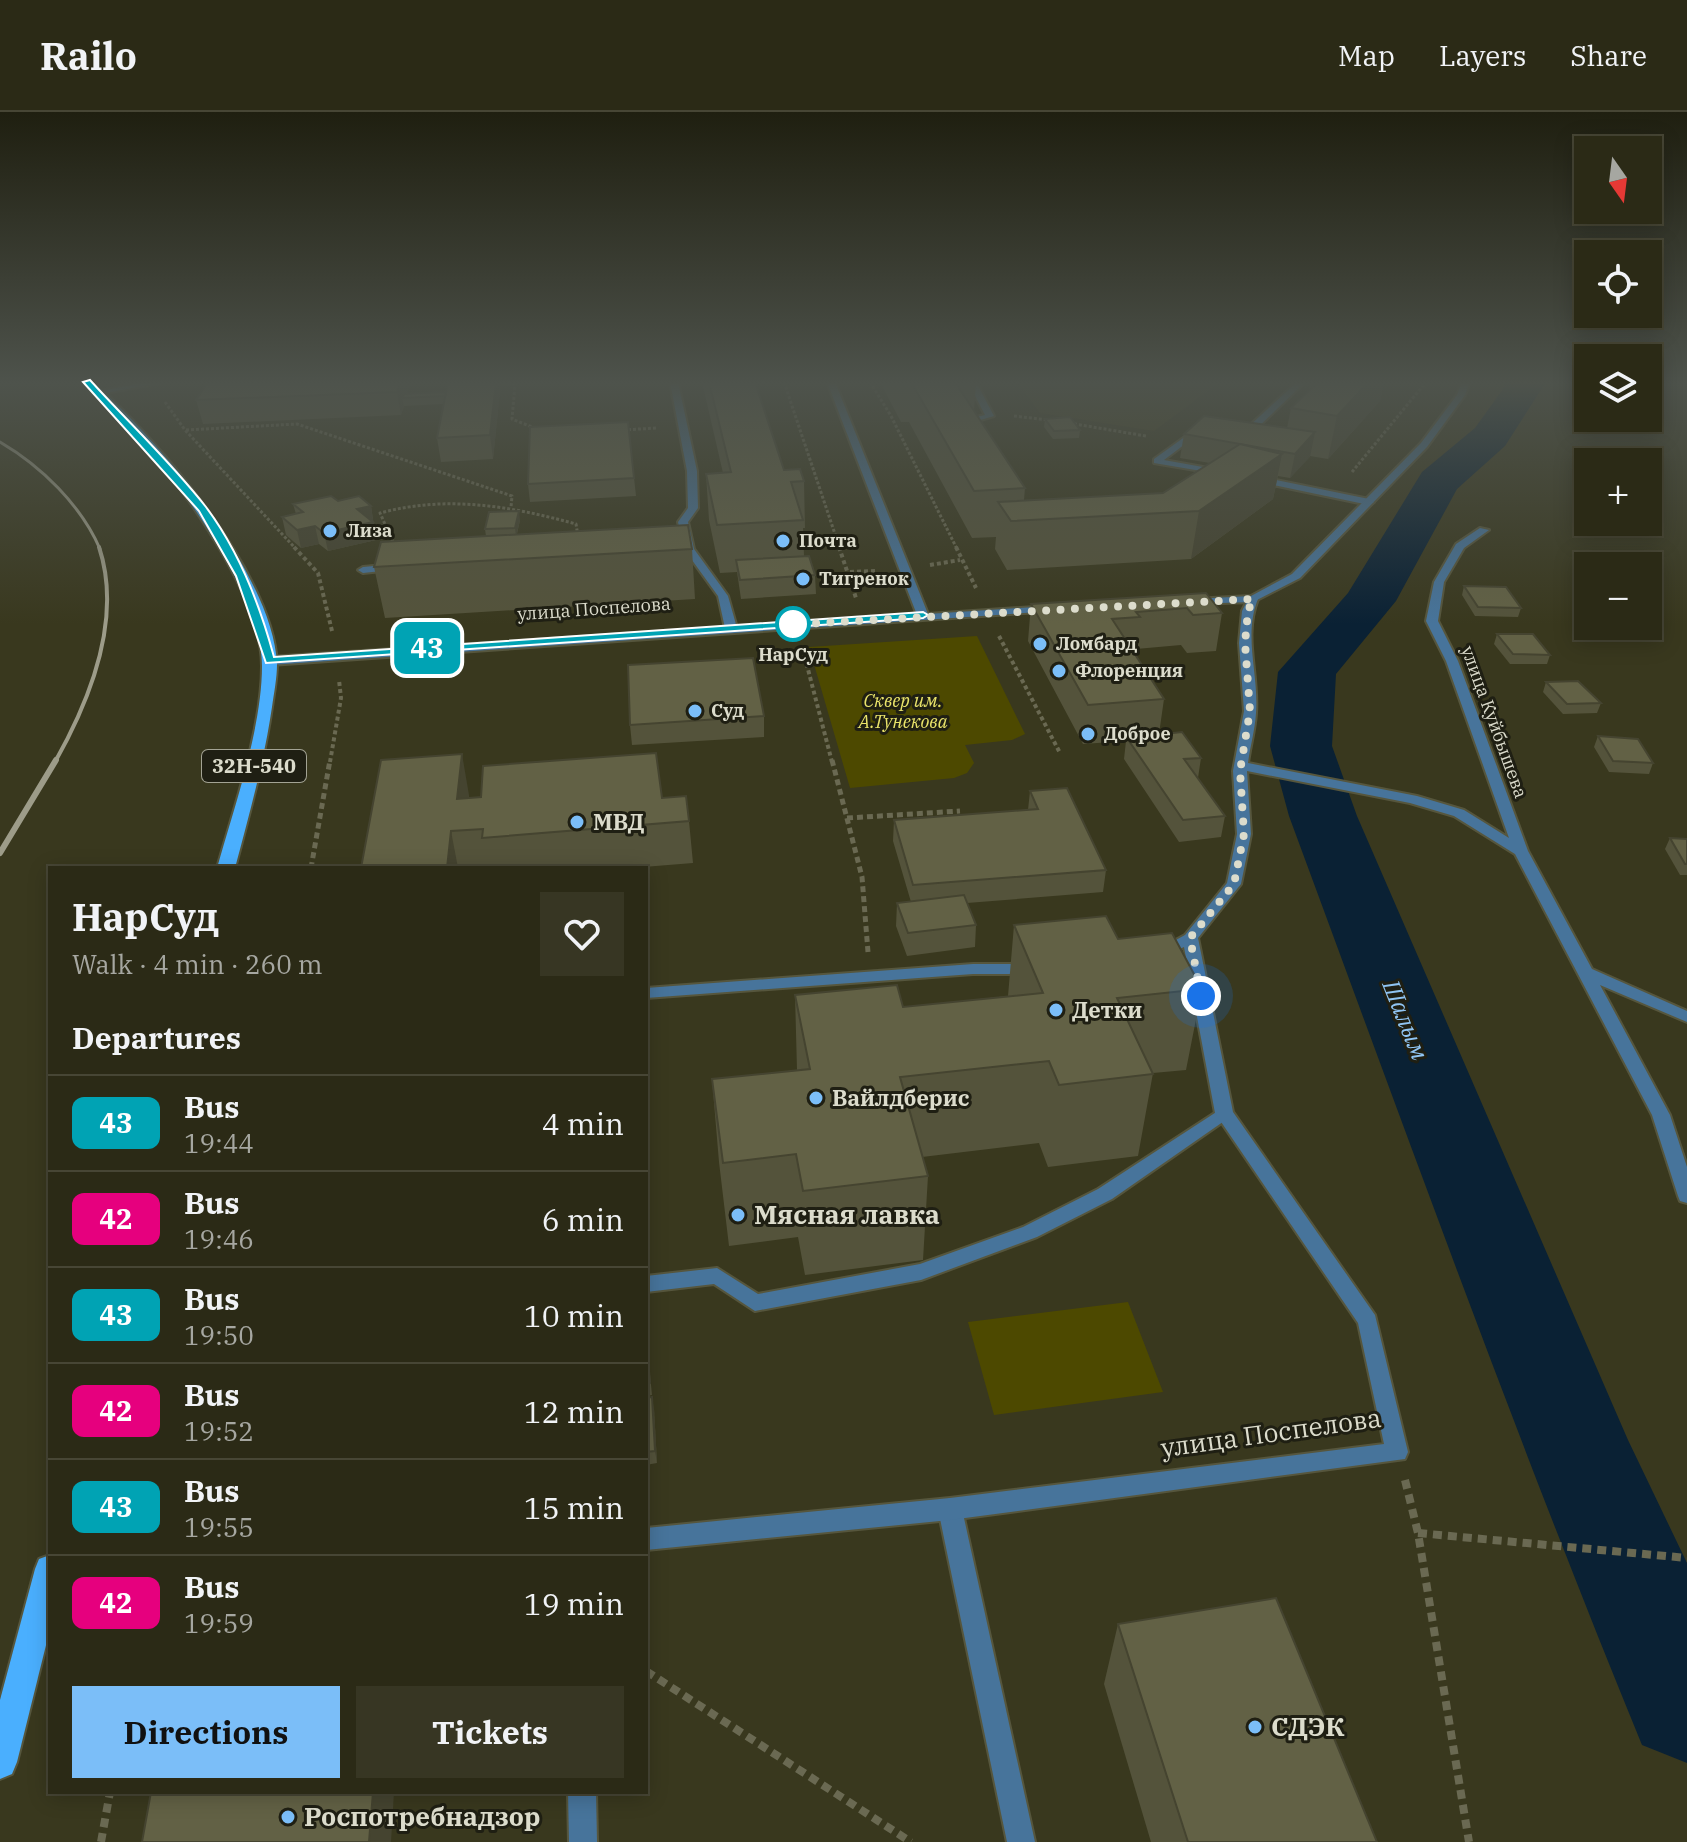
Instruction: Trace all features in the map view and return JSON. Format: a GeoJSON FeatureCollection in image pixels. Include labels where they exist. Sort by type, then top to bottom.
{"type":"FeatureCollection","features":[{"type":"Feature","properties":{"kind":"main road","name":"32Н-540"},"geometry":{"type":"LineString","coordinates":[[162,463],[203,510],[241,576],[257,615],[270,661],[259,746],[227,866]]}},
{"type":"Feature","properties":{"kind":"main road"},"geometry":{"type":"LineString","coordinates":[[0,1762],[43,1626],[48,1585]]}},
{"type":"Feature","properties":{"kind":"street"},"geometry":{"type":"LineString","coordinates":[[690,463],[693,508],[683,522],[689,549],[723,596],[731,628]]}},
{"type":"Feature","properties":{"kind":"street"},"geometry":{"type":"LineString","coordinates":[[863,463],[923,615]]}},
{"type":"Feature","properties":{"kind":"street"},"geometry":{"type":"LineString","coordinates":[[1166,463],[1369,502]]}},
{"type":"Feature","properties":{"kind":"street"},"geometry":{"type":"LineString","coordinates":[[1176,603],[1253,599],[1296,576],[1407,463]]}},
{"type":"Feature","properties":{"kind":"street","name":"улица Куйбышева"},"geometry":{"type":"LineString","coordinates":[[1484,530],[1460,546],[1439,582],[1432,621],[1452,661],[1521,851],[1661,1115],[1687,1196]]}},
{"type":"Feature","properties":{"kind":"street"},"geometry":{"type":"LineString","coordinates":[[673,550],[689,549]]}},
{"type":"Feature","properties":{"kind":"street"},"geometry":{"type":"LineString","coordinates":[[363,570],[413,566]]}},
{"type":"Feature","properties":{"kind":"street"},"geometry":{"type":"LineString","coordinates":[[1143,962],[1190,938],[1234,884],[1244,834],[1241,766],[1250,711],[1245,643],[1248,611],[1253,599]]}},
{"type":"Feature","properties":{"kind":"street","name":"улица Поспелова"},"geometry":{"type":"LineString","coordinates":[[270,661],[861,619],[1067,608]]}},
{"type":"Feature","properties":{"kind":"street"},"geometry":{"type":"LineString","coordinates":[[1241,766],[1365,789],[1459,813],[1521,851]]}},
{"type":"Feature","properties":{"kind":"street","name":"улица Поспелова"},"geometry":{"type":"LineString","coordinates":[[648,1539],[950,1509],[1397,1452],[1368,1321],[1224,1113],[1190,938]]}},
{"type":"Feature","properties":{"kind":"street"},"geometry":{"type":"LineString","coordinates":[[648,993],[973,969],[1052,969]]}},
{"type":"Feature","properties":{"kind":"street"},"geometry":{"type":"LineString","coordinates":[[1587,973],[1687,1017]]}},
{"type":"Feature","properties":{"kind":"street"},"geometry":{"type":"LineString","coordinates":[[648,1284],[717,1276],[755,1303],[921,1272],[1030,1232],[1105,1194],[1224,1113]]}},
{"type":"Feature","properties":{"kind":"street"},"geometry":{"type":"LineString","coordinates":[[950,1509],[1021,1842]]}},
{"type":"Feature","properties":{"kind":"street"},"geometry":{"type":"LineString","coordinates":[[582,1794],[583,1842]]}},
{"type":"Feature","properties":{"kind":"path"},"geometry":{"type":"LineString","coordinates":[[215,463],[318,573],[336,654],[341,698],[311,866]]}},
{"type":"Feature","properties":{"kind":"path"},"geometry":{"type":"LineString","coordinates":[[413,463],[512,496],[511,507]]}},
{"type":"Feature","properties":{"kind":"path"},"geometry":{"type":"LineString","coordinates":[[812,463],[850,572],[861,619]]}},
{"type":"Feature","properties":{"kind":"path"},"geometry":{"type":"LineString","coordinates":[[914,463],[1060,753]]}},
{"type":"Feature","properties":{"kind":"path"},"geometry":{"type":"LineString","coordinates":[[1327,494],[1360,463]]}},
{"type":"Feature","properties":{"kind":"path"},"geometry":{"type":"LineString","coordinates":[[399,567],[392,536],[380,513],[402,505],[493,503],[511,507],[576,524],[580,546]]}},
{"type":"Feature","properties":{"kind":"path"},"geometry":{"type":"LineString","coordinates":[[801,641],[862,877],[871,977]]}},
{"type":"Feature","properties":{"kind":"path"},"geometry":{"type":"LineString","coordinates":[[847,818],[960,811]]}},
{"type":"Feature","properties":{"kind":"path"},"geometry":{"type":"LineString","coordinates":[[1397,1452],[1418,1533],[1469,1842]]}},
{"type":"Feature","properties":{"kind":"path"},"geometry":{"type":"LineString","coordinates":[[1418,1533],[1542,1542],[1687,1558]]}},
{"type":"Feature","properties":{"kind":"path"},"geometry":{"type":"LineString","coordinates":[[648,1672],[911,1842]]}},
{"type":"Feature","properties":{"kind":"path"},"geometry":{"type":"LineString","coordinates":[[101,1842],[110,1794]]}},
{"type":"Feature","properties":{"kind":"green space","name":"Сквер им. А.Тунекова"},"geometry":{"type":"Polygon","coordinates":[[[977,636],[1025,734],[1012,740],[965,745],[974,763],[967,773],[954,778],[850,788],[809,647],[977,636]]]}},
{"type":"Feature","properties":{"kind":"green space"},"geometry":{"type":"Polygon","coordinates":[[[1128,1302],[1163,1392],[994,1415],[968,1322],[1128,1302]]]}},
{"type":"Feature","properties":{"kind":"building"},"geometry":{"type":"Polygon","coordinates":[[[529,463],[632,463],[634,478],[528,484],[529,463]]]}},
{"type":"Feature","properties":{"kind":"building"},"geometry":{"type":"Polygon","coordinates":[[[729,463],[782,463],[784,470],[800,469],[804,481],[791,482],[803,520],[717,525],[706,474],[731,472],[729,463]]]}},
{"type":"Feature","properties":{"kind":"building"},"geometry":{"type":"Polygon","coordinates":[[[958,463],[1008,463],[1025,488],[974,491],[958,463]]]}},
{"type":"Feature","properties":{"kind":"building"},"geometry":{"type":"Polygon","coordinates":[[[1211,463],[1269,463],[1199,511],[1011,521],[998,502],[1163,493],[1211,463]]]}},
{"type":"Feature","properties":{"kind":"building"},"geometry":{"type":"Polygon","coordinates":[[[331,496],[338,501],[359,496],[371,506],[357,509],[373,522],[324,533],[315,526],[297,530],[282,517],[303,512],[293,504],[331,496]]]}},
{"type":"Feature","properties":{"kind":"building"},"geometry":{"type":"Polygon","coordinates":[[[519,511],[515,528],[485,529],[489,512],[519,511]]]}},
{"type":"Feature","properties":{"kind":"building"},"geometry":{"type":"Polygon","coordinates":[[[688,525],[692,549],[374,567],[381,542],[688,525]]]}},
{"type":"Feature","properties":{"kind":"building"},"geometry":{"type":"Polygon","coordinates":[[[809,556],[815,575],[740,580],[736,560],[809,556]]]}},
{"type":"Feature","properties":{"kind":"building"},"geometry":{"type":"Polygon","coordinates":[[[1464,586],[1506,587],[1521,608],[1478,607],[1464,586]]]}},
{"type":"Feature","properties":{"kind":"building"},"geometry":{"type":"Polygon","coordinates":[[[1206,593],[1222,613],[1193,615],[1187,608],[1136,612],[1140,617],[1112,619],[1164,699],[1088,705],[1031,604],[1206,593]]]}},
{"type":"Feature","properties":{"kind":"building"},"geometry":{"type":"Polygon","coordinates":[[[1497,634],[1533,634],[1550,655],[1513,654],[1497,634]]]}},
{"type":"Feature","properties":{"kind":"building","name":"Суд"},"geometry":{"type":"Polygon","coordinates":[[[753,658],[764,716],[630,725],[628,665],[753,658]]]}},
{"type":"Feature","properties":{"kind":"building"},"geometry":{"type":"Polygon","coordinates":[[[1578,681],[1601,703],[1567,704],[1546,682],[1578,681]]]}},
{"type":"Feature","properties":{"kind":"building"},"geometry":{"type":"Polygon","coordinates":[[[1182,732],[1201,758],[1184,759],[1225,816],[1183,820],[1127,738],[1182,732]]]}},
{"type":"Feature","properties":{"kind":"building"},"geometry":{"type":"Polygon","coordinates":[[[1598,736],[1638,739],[1653,763],[1613,761],[1598,736]]]}},
{"type":"Feature","properties":{"kind":"building"},"geometry":{"type":"Polygon","coordinates":[[[656,753],[662,798],[686,796],[689,821],[482,838],[483,829],[451,831],[447,866],[361,866],[381,760],[462,754],[457,799],[481,797],[483,766],[656,753]]]}},
{"type":"Feature","properties":{"kind":"building"},"geometry":{"type":"Polygon","coordinates":[[[1067,788],[1106,870],[913,885],[894,820],[1038,809],[1030,791],[1067,788]]]}},
{"type":"Feature","properties":{"kind":"building"},"geometry":{"type":"Polygon","coordinates":[[[1670,838],[1687,839],[1687,864],[1685,864],[1670,838]]]}},
{"type":"Feature","properties":{"kind":"building"},"geometry":{"type":"Polygon","coordinates":[[[964,895],[976,925],[908,933],[897,903],[964,895]]]}},
{"type":"Feature","properties":{"kind":"building"},"geometry":{"type":"Polygon","coordinates":[[[1106,916],[1118,939],[1172,933],[1202,989],[1117,998],[1153,1074],[1059,1085],[1049,1061],[900,1077],[928,1176],[803,1191],[796,1154],[723,1163],[712,1079],[810,1069],[795,995],[897,985],[903,1007],[1043,993],[1014,925],[1106,916]]]}},
{"type":"Feature","properties":{"kind":"building"},"geometry":{"type":"Polygon","coordinates":[[[652,1397],[655,1451],[648,1452],[648,1398],[652,1397]]]}},
{"type":"Feature","properties":{"kind":"building"},"geometry":{"type":"Polygon","coordinates":[[[1276,1598],[1377,1842],[1188,1842],[1118,1624],[1276,1598]]]}},
{"type":"Feature","properties":{"kind":"building","name":"Роспотребнадзор"},"geometry":{"type":"Polygon","coordinates":[[[151,1794],[373,1794],[369,1842],[142,1842],[151,1794]]]}},
{"type":"Feature","properties":{"kind":"waterway","name":"Шалым"},"geometry":{"type":"LineString","coordinates":[[1460,463],[1438,482],[1369,601],[1307,672],[1301,746],[1323,816],[1577,1448],[1687,1700]]}},
{"type":"Feature","properties":{"kind":"railway"},"geometry":{"type":"LineString","coordinates":[[30,463],[71,502],[99,547]]}},
{"type":"Feature","properties":{"kind":"railway"},"geometry":{"type":"LineString","coordinates":[[55,762],[91,686],[105,630],[105,574],[99,547]]}},
{"type":"Feature","properties":{"kind":"railway"},"geometry":{"type":"LineString","coordinates":[[0,853],[56,760]]}},
{"type":"Feature","properties":{"kind":"bus line","name":"43"},"geometry":{"type":"LineString","coordinates":[[163,463],[203,510],[241,576],[257,615],[270,661],[923,615]]}},
{"type":"Feature","properties":{"kind":"place","name":"Лиза"},"geometry":{"type":"Point","coordinates":[330,531]}},
{"type":"Feature","properties":{"kind":"place","name":"Почта"},"geometry":{"type":"Point","coordinates":[783,541]}},
{"type":"Feature","properties":{"kind":"place","name":"Тигренок"},"geometry":{"type":"Point","coordinates":[803,579]}},
{"type":"Feature","properties":{"kind":"place","name":"НарСуд"},"geometry":{"type":"Point","coordinates":[793,624]}},
{"type":"Feature","properties":{"kind":"place","name":"Ломбард"},"geometry":{"type":"Point","coordinates":[1040,644]}},
{"type":"Feature","properties":{"kind":"place","name":"Флоренция"},"geometry":{"type":"Point","coordinates":[1059,671]}},
{"type":"Feature","properties":{"kind":"place","name":"Суд"},"geometry":{"type":"Point","coordinates":[695,711]}},
{"type":"Feature","properties":{"kind":"place","name":"Доброе"},"geometry":{"type":"Point","coordinates":[1088,734]}},
{"type":"Feature","properties":{"kind":"place","name":"МВД"},"geometry":{"type":"Point","coordinates":[577,822]}},
{"type":"Feature","properties":{"kind":"place","name":"Детки"},"geometry":{"type":"Point","coordinates":[1056,1010]}},
{"type":"Feature","properties":{"kind":"place","name":"Вайлдберис"},"geometry":{"type":"Point","coordinates":[816,1098]}},
{"type":"Feature","properties":{"kind":"place","name":"Мясная лавка"},"geometry":{"type":"Point","coordinates":[738,1215]}},
{"type":"Feature","properties":{"kind":"place","name":"СДЭК"},"geometry":{"type":"Point","coordinates":[1255,1727]}},
{"type":"Feature","properties":{"kind":"place","name":"Роспотребнадзор"},"geometry":{"type":"Point","coordinates":[288,1817]}},
{"type":"Feature","properties":{"kind":"route"},"geometry":{"type":"LineString","coordinates":[[793,624],[783,625],[1253,599],[1248,611],[1245,643],[1250,711],[1240,771],[1244,834],[1234,884],[1190,938],[1201,996]]}}]}
